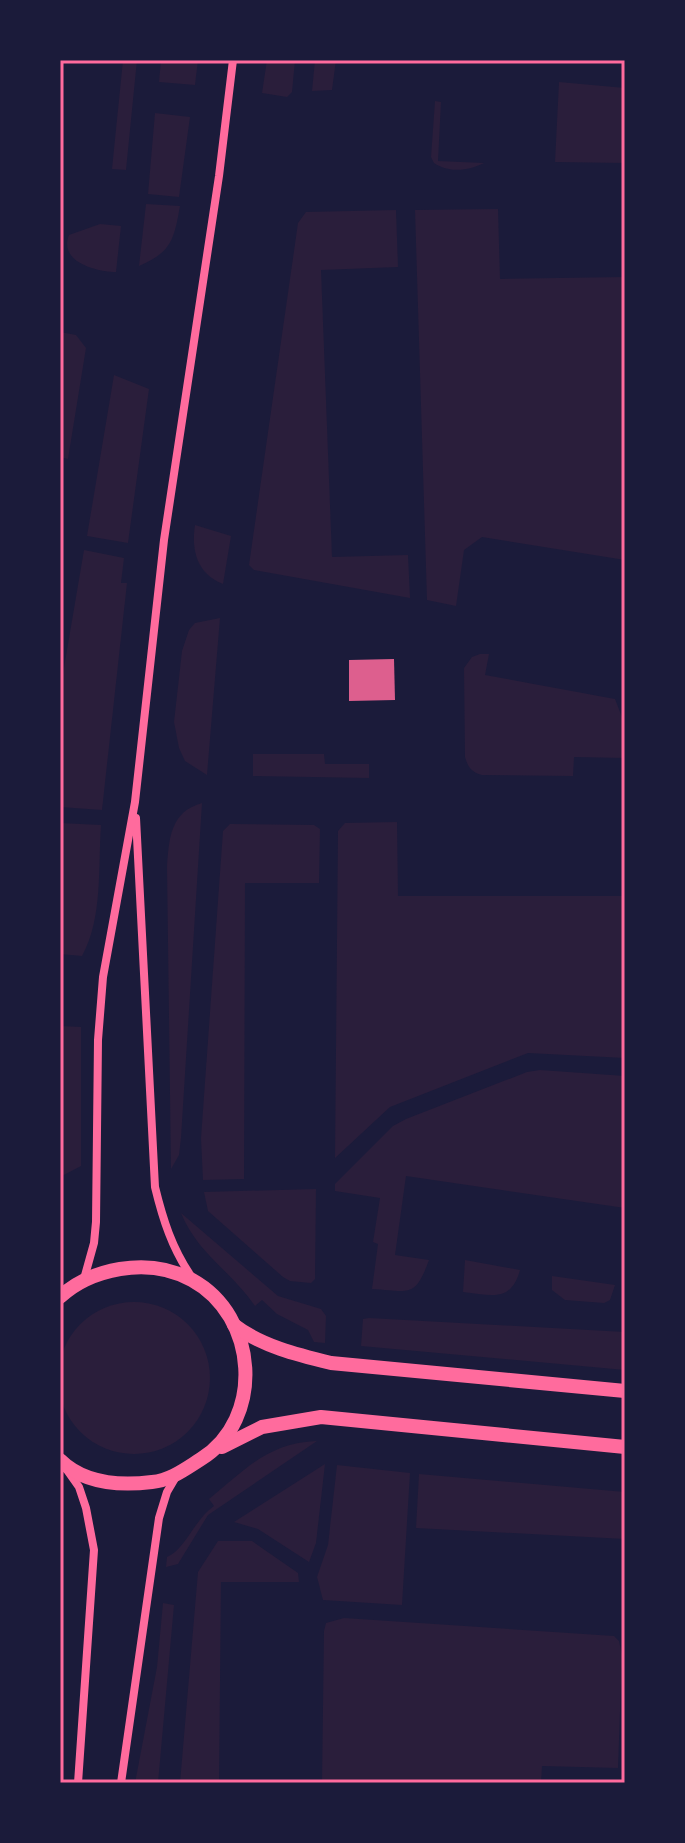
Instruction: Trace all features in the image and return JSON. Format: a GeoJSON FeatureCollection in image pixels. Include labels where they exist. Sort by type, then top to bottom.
{"type":"FeatureCollection","features":[{"type":"Feature","properties":{"kind":"street"},"geometry":{"type":"LineString","coordinates":[[84,1279],[96,1222],[98,1040],[103,977],[135,802],[164,540],[219,176],[233,60]]}},
{"type":"Feature","properties":{"kind":"street"},"geometry":{"type":"LineString","coordinates":[[135,802],[155,1187],[172,1246],[194,1280],[215,1298],[234,1325],[245,1357],[247,1385],[240,1413],[230,1433],[211,1453]]}},
{"type":"Feature","properties":{"kind":"street"},"geometry":{"type":"LineString","coordinates":[[61,1295],[84,1279],[133,1267],[154,1268],[194,1280]]}},
{"type":"Feature","properties":{"kind":"street"},"geometry":{"type":"LineString","coordinates":[[234,1325],[256,1339],[331,1363],[625,1391]]}},
{"type":"Feature","properties":{"kind":"street"},"geometry":{"type":"LineString","coordinates":[[61,1461],[81,1475],[99,1482],[141,1484],[159,1481],[177,1475],[211,1453],[262,1427],[321,1417],[625,1447]]}},
{"type":"Feature","properties":{"kind":"street"},"geometry":{"type":"LineString","coordinates":[[61,1461],[79,1487],[92,1530],[94,1550],[78,1783]]}},
{"type":"Feature","properties":{"kind":"street"},"geometry":{"type":"LineString","coordinates":[[121,1783],[159,1518],[167,1492],[177,1475]]}},
{"type":"Feature","properties":{"kind":"shaded area"},"geometry":{"type":"Polygon","coordinates":[[[123,60],[137,60],[126,170],[112,169],[123,60]]]}},
{"type":"Feature","properties":{"kind":"shaded area"},"geometry":{"type":"Polygon","coordinates":[[[161,60],[198,60],[195,85],[159,82],[161,60]]]}},
{"type":"Feature","properties":{"kind":"shaded area"},"geometry":{"type":"Polygon","coordinates":[[[267,60],[295,60],[292,92],[287,97],[262,93],[267,60]]]}},
{"type":"Feature","properties":{"kind":"shaded area"},"geometry":{"type":"Polygon","coordinates":[[[315,60],[336,60],[332,90],[312,91],[315,60]]]}},
{"type":"Feature","properties":{"kind":"shaded area"},"geometry":{"type":"Polygon","coordinates":[[[559,82],[625,88],[625,163],[555,162],[559,82]]]}},
{"type":"Feature","properties":{"kind":"shaded area"},"geometry":{"type":"Polygon","coordinates":[[[435,101],[441,102],[438,161],[484,163],[459,170],[434,163],[431,157],[435,101]]]}},
{"type":"Feature","properties":{"kind":"shaded area"},"geometry":{"type":"Polygon","coordinates":[[[155,113],[190,117],[179,197],[148,194],[155,113]]]}},
{"type":"Feature","properties":{"kind":"shaded area"},"geometry":{"type":"Polygon","coordinates":[[[146,204],[180,206],[170,243],[165,250],[139,266],[146,204]]]}},
{"type":"Feature","properties":{"kind":"shaded area"},"geometry":{"type":"Polygon","coordinates":[[[498,209],[500,279],[625,277],[625,560],[482,537],[464,550],[456,606],[427,600],[415,210],[498,209]]]}},
{"type":"Feature","properties":{"kind":"shaded area"},"geometry":{"type":"Polygon","coordinates":[[[396,210],[398,267],[321,270],[332,557],[408,555],[410,598],[254,570],[249,565],[298,223],[306,212],[396,210]]]}},
{"type":"Feature","properties":{"kind":"shaded area"},"geometry":{"type":"Polygon","coordinates":[[[100,224],[121,226],[116,272],[81,264],[69,252],[69,235],[100,224]]]}},
{"type":"Feature","properties":{"kind":"shaded area"},"geometry":{"type":"Polygon","coordinates":[[[60,332],[76,335],[86,348],[68,459],[60,457],[60,332]]]}},
{"type":"Feature","properties":{"kind":"shaded area"},"geometry":{"type":"Polygon","coordinates":[[[114,375],[149,389],[128,543],[87,536],[114,375]]]}},
{"type":"Feature","properties":{"kind":"shaded area"},"geometry":{"type":"Polygon","coordinates":[[[195,525],[231,536],[223,584],[207,574],[198,560],[194,543],[195,525]]]}},
{"type":"Feature","properties":{"kind":"shaded area"},"geometry":{"type":"Polygon","coordinates":[[[84,550],[124,558],[121,583],[127,583],[102,810],[60,807],[60,691],[84,550]]]}},
{"type":"Feature","properties":{"kind":"shaded area"},"geometry":{"type":"Polygon","coordinates":[[[220,618],[207,775],[185,761],[174,722],[182,651],[189,630],[195,623],[220,618]]]}},
{"type":"Feature","properties":{"kind":"shaded area"},"geometry":{"type":"Polygon","coordinates":[[[489,654],[485,675],[615,699],[625,725],[625,758],[574,757],[573,776],[482,775],[473,771],[465,757],[464,668],[472,657],[489,654]]]}},
{"type":"Feature","properties":{"kind":"shaded area"},"geometry":{"type":"Polygon","coordinates":[[[253,754],[324,754],[325,764],[369,764],[369,778],[253,776],[253,754]]]}},
{"type":"Feature","properties":{"kind":"shaded area"},"geometry":{"type":"Polygon","coordinates":[[[202,803],[181,1138],[179,1155],[171,1169],[167,867],[177,820],[191,807],[202,803]]]}},
{"type":"Feature","properties":{"kind":"shaded area"},"geometry":{"type":"Polygon","coordinates":[[[397,822],[398,896],[625,896],[625,1058],[528,1053],[390,1107],[335,1158],[338,831],[345,823],[397,822]]]}},
{"type":"Feature","properties":{"kind":"shaded area"},"geometry":{"type":"Polygon","coordinates":[[[60,823],[101,825],[96,909],[89,941],[82,956],[60,954],[60,823]]]}},
{"type":"Feature","properties":{"kind":"shaded area"},"geometry":{"type":"Polygon","coordinates":[[[230,824],[314,825],[320,829],[319,883],[245,883],[244,1179],[203,1180],[201,1138],[223,831],[230,824]]]}},
{"type":"Feature","properties":{"kind":"shaded area"},"geometry":{"type":"Polygon","coordinates":[[[60,1026],[81,1027],[81,1166],[60,1177],[60,1026]]]}},
{"type":"Feature","properties":{"kind":"shaded area"},"geometry":{"type":"Polygon","coordinates":[[[540,1070],[625,1076],[625,1208],[406,1176],[395,1255],[429,1260],[415,1287],[403,1291],[372,1289],[378,1244],[373,1242],[380,1198],[335,1191],[335,1184],[393,1126],[527,1072],[540,1070]]]}},
{"type":"Feature","properties":{"kind":"shaded area"},"geometry":{"type":"Polygon","coordinates":[[[316,1189],[315,1279],[311,1283],[290,1281],[283,1277],[208,1211],[204,1192],[316,1189]]]}},
{"type":"Feature","properties":{"kind":"shaded area"},"geometry":{"type":"Polygon","coordinates":[[[181,1213],[278,1296],[321,1309],[326,1316],[325,1343],[314,1342],[308,1330],[277,1314],[262,1300],[255,1306],[205,1251],[181,1213]]]}},
{"type":"Feature","properties":{"kind":"shaded area"},"geometry":{"type":"Polygon","coordinates":[[[465,1260],[520,1270],[516,1281],[505,1292],[491,1295],[463,1292],[465,1260]]]}},
{"type":"Feature","properties":{"kind":"shaded area"},"geometry":{"type":"Polygon","coordinates":[[[552,1276],[615,1285],[610,1300],[604,1303],[565,1300],[552,1290],[552,1276]]]}},
{"type":"Feature","properties":{"kind":"shaded area"},"geometry":{"type":"Polygon","coordinates":[[[134,1302],[163,1308],[188,1324],[204,1349],[210,1378],[204,1407],[188,1432],[163,1448],[134,1454],[105,1448],[80,1432],[64,1407],[58,1378],[64,1349],[80,1324],[105,1308],[134,1302]]]}},
{"type":"Feature","properties":{"kind":"shaded area"},"geometry":{"type":"Polygon","coordinates":[[[363,1319],[625,1332],[625,1370],[361,1346],[363,1319]]]}},
{"type":"Feature","properties":{"kind":"shaded area"},"geometry":{"type":"Polygon","coordinates":[[[317,1441],[208,1515],[178,1564],[166,1567],[167,1557],[179,1548],[214,1506],[209,1499],[234,1478],[270,1453],[299,1443],[317,1441]]]}},
{"type":"Feature","properties":{"kind":"shaded area"},"geometry":{"type":"Polygon","coordinates":[[[325,1464],[316,1543],[309,1562],[258,1529],[234,1522],[325,1464]]]}},
{"type":"Feature","properties":{"kind":"shaded area"},"geometry":{"type":"Polygon","coordinates":[[[337,1465],[410,1473],[402,1605],[323,1600],[317,1577],[328,1545],[337,1465]]]}},
{"type":"Feature","properties":{"kind":"shaded area"},"geometry":{"type":"Polygon","coordinates":[[[419,1474],[625,1492],[625,1539],[416,1528],[419,1474]]]}},
{"type":"Feature","properties":{"kind":"shaded area"},"geometry":{"type":"Polygon","coordinates":[[[218,1541],[252,1541],[298,1573],[299,1582],[221,1582],[219,1783],[180,1783],[198,1572],[218,1541]]]}},
{"type":"Feature","properties":{"kind":"shaded area"},"geometry":{"type":"Polygon","coordinates":[[[163,1603],[174,1605],[158,1783],[135,1783],[157,1667],[163,1603]]]}},
{"type":"Feature","properties":{"kind":"shaded area"},"geometry":{"type":"Polygon","coordinates":[[[344,1618],[614,1636],[619,1641],[622,1655],[618,1768],[542,1766],[541,1783],[322,1783],[324,1631],[326,1623],[344,1618]]]}},
{"type":"Feature","properties":{"kind":"building"},"geometry":{"type":"Polygon","coordinates":[[[394,659],[395,700],[349,701],[349,660],[394,659]]]}}]}
